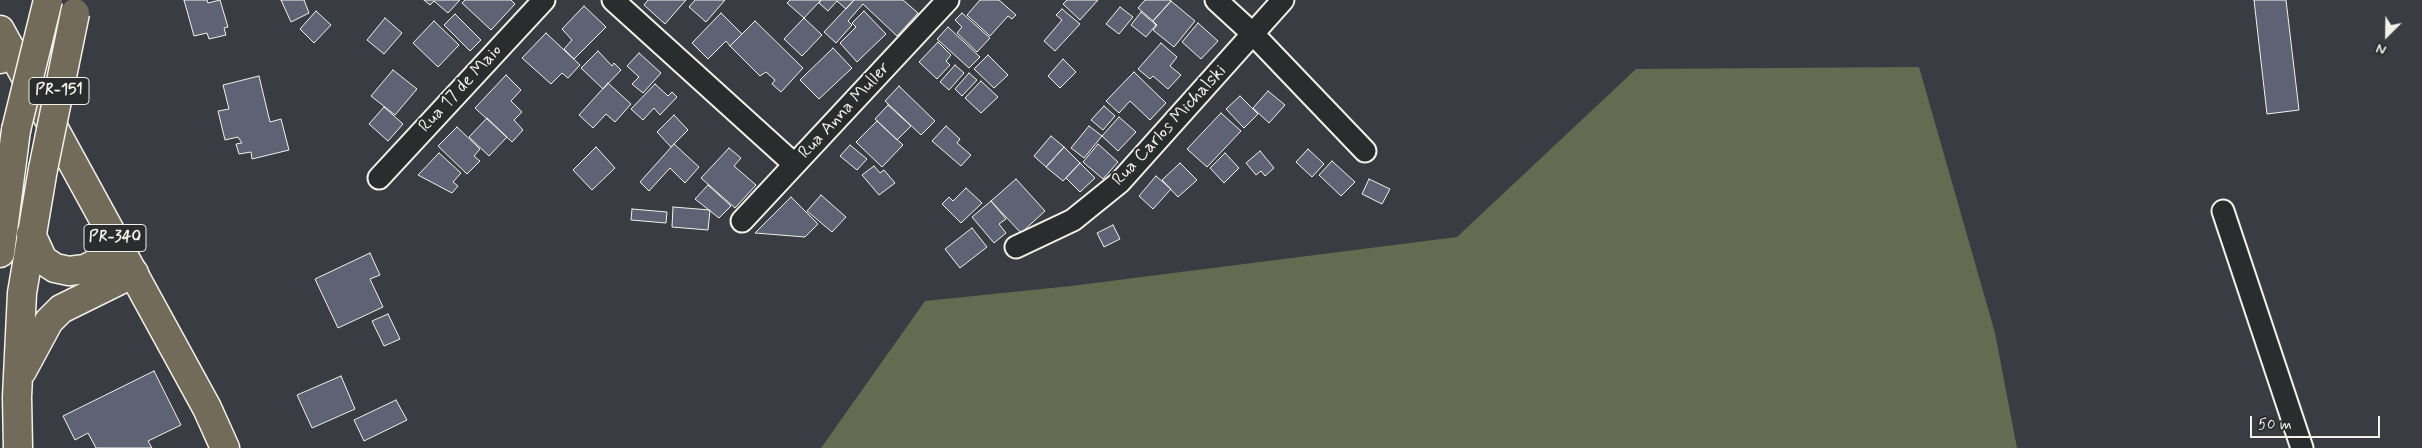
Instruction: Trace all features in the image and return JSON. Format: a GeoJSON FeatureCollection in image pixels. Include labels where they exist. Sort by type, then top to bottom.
{"type":"FeatureCollection","features":[{"type":"Feature","properties":{"kind":"main road","name":"PR-151"},"geometry":{"type":"LineString","coordinates":[[0,253],[16,130],[48,0]]}},
{"type":"Feature","properties":{"kind":"main road","name":"PR-151"},"geometry":{"type":"LineString","coordinates":[[18,448],[18,379],[22,293],[43,169],[77,7]]}},
{"type":"Feature","properties":{"kind":"main road","name":"PR-340"},"geometry":{"type":"LineString","coordinates":[[3,46],[128,261],[222,442]]}},
{"type":"Feature","properties":{"kind":"main road"},"geometry":{"type":"LineString","coordinates":[[31,234],[43,260],[55,268],[69,271],[128,261]]}},
{"type":"Feature","properties":{"kind":"main road"},"geometry":{"type":"LineString","coordinates":[[18,379],[49,321],[61,310],[128,261]]}},
{"type":"Feature","properties":{"kind":"street","name":"Rua 17 de Maio"},"geometry":{"type":"LineString","coordinates":[[379,178],[544,0]]}},
{"type":"Feature","properties":{"kind":"street"},"geometry":{"type":"LineString","coordinates":[[613,0],[794,164]]}},
{"type":"Feature","properties":{"kind":"street"},"geometry":{"type":"LineString","coordinates":[[1216,0],[1253,34],[1365,151]]}},
{"type":"Feature","properties":{"kind":"street","name":"Rua Carlos Michalski"},"geometry":{"type":"LineString","coordinates":[[1016,248],[1072,220],[1120,182],[1283,0]]}},
{"type":"Feature","properties":{"kind":"street","name":"Rua Anna Muller"},"geometry":{"type":"LineString","coordinates":[[742,221],[938,3]]}},
{"type":"Feature","properties":{"kind":"street"},"geometry":{"type":"LineString","coordinates":[[2223,211],[2302,448]]}},
{"type":"Feature","properties":{"kind":"street"},"geometry":{"type":"LineString","coordinates":[[222,442],[242,448]]}},
{"type":"Feature","properties":{"kind":"green space"},"geometry":{"type":"Polygon","coordinates":[[[1919,67],[1995,333],[2017,448],[821,448],[925,301],[1071,286],[1457,237],[1636,69],[1919,67]]]}},
{"type":"Feature","properties":{"kind":"building"},"geometry":{"type":"Polygon","coordinates":[[[184,0],[207,0],[208,3],[220,0],[228,27],[224,28],[226,35],[209,39],[207,33],[194,36],[184,0]]]}},
{"type":"Feature","properties":{"kind":"building"},"geometry":{"type":"Polygon","coordinates":[[[281,0],[304,0],[309,13],[291,22],[281,0]]]}},
{"type":"Feature","properties":{"kind":"building"},"geometry":{"type":"Polygon","coordinates":[[[424,0],[460,0],[448,13],[434,1],[430,5],[424,0]]]}},
{"type":"Feature","properties":{"kind":"building"},"geometry":{"type":"Polygon","coordinates":[[[465,0],[511,0],[515,4],[491,30],[462,3],[465,0]]]}},
{"type":"Feature","properties":{"kind":"building"},"geometry":{"type":"Polygon","coordinates":[[[648,0],[686,0],[665,24],[644,5],[648,0]]]}},
{"type":"Feature","properties":{"kind":"building"},"geometry":{"type":"Polygon","coordinates":[[[695,0],[725,0],[706,22],[689,7],[695,0]]]}},
{"type":"Feature","properties":{"kind":"building"},"geometry":{"type":"Polygon","coordinates":[[[790,0],[821,0],[804,18],[787,3],[790,0]]]}},
{"type":"Feature","properties":{"kind":"building"},"geometry":{"type":"Polygon","coordinates":[[[821,0],[854,0],[846,9],[837,1],[828,11],[819,3],[821,0]]]}},
{"type":"Feature","properties":{"kind":"building"},"geometry":{"type":"Polygon","coordinates":[[[854,0],[903,0],[918,13],[897,36],[863,4],[848,21],[852,25],[836,43],[824,32],[854,0]]]}},
{"type":"Feature","properties":{"kind":"building"},"geometry":{"type":"Polygon","coordinates":[[[980,0],[999,0],[1016,15],[1012,19],[1008,16],[990,36],[967,15],[980,0]]]}},
{"type":"Feature","properties":{"kind":"building"},"geometry":{"type":"Polygon","coordinates":[[[1067,0],[1098,0],[1080,20],[1063,4],[1067,0]]]}},
{"type":"Feature","properties":{"kind":"building"},"geometry":{"type":"Polygon","coordinates":[[[1145,0],[1171,1],[1153,21],[1138,8],[1145,0]]]}},
{"type":"Feature","properties":{"kind":"building"},"geometry":{"type":"Polygon","coordinates":[[[2254,0],[2286,0],[2299,110],[2267,114],[2254,0]]]}},
{"type":"Feature","properties":{"kind":"building"},"geometry":{"type":"Polygon","coordinates":[[[1171,1],[1195,21],[1174,47],[1153,30],[1157,25],[1153,21],[1171,1]]]}},
{"type":"Feature","properties":{"kind":"building"},"geometry":{"type":"Polygon","coordinates":[[[584,6],[606,27],[574,59],[564,49],[572,40],[562,29],[584,6]]]}},
{"type":"Feature","properties":{"kind":"building"},"geometry":{"type":"Polygon","coordinates":[[[1120,7],[1133,17],[1119,34],[1106,24],[1120,7]]]}},
{"type":"Feature","properties":{"kind":"building"},"geometry":{"type":"Polygon","coordinates":[[[1062,9],[1080,24],[1055,51],[1044,41],[1062,20],[1056,15],[1062,9]]]}},
{"type":"Feature","properties":{"kind":"building"},"geometry":{"type":"Polygon","coordinates":[[[316,11],[331,25],[314,43],[300,29],[316,11]]]}},
{"type":"Feature","properties":{"kind":"building"},"geometry":{"type":"Polygon","coordinates":[[[864,11],[886,34],[857,62],[840,43],[856,27],[852,23],[864,11]]]}},
{"type":"Feature","properties":{"kind":"building"},"geometry":{"type":"Polygon","coordinates":[[[1141,12],[1156,25],[1146,37],[1131,25],[1141,12]]]}},
{"type":"Feature","properties":{"kind":"building"},"geometry":{"type":"Polygon","coordinates":[[[721,13],[742,34],[730,46],[726,41],[708,59],[692,43],[721,13]]]}},
{"type":"Feature","properties":{"kind":"building"},"geometry":{"type":"Polygon","coordinates":[[[962,13],[990,38],[977,52],[957,33],[962,27],[955,20],[962,13]]]}},
{"type":"Feature","properties":{"kind":"building"},"geometry":{"type":"Polygon","coordinates":[[[455,14],[481,40],[470,51],[444,25],[455,14]]]}},
{"type":"Feature","properties":{"kind":"building"},"geometry":{"type":"Polygon","coordinates":[[[385,18],[402,33],[384,54],[367,40],[385,18]]]}},
{"type":"Feature","properties":{"kind":"building"},"geometry":{"type":"Polygon","coordinates":[[[804,18],[822,35],[802,56],[784,39],[804,18]]]}},
{"type":"Feature","properties":{"kind":"building"},"geometry":{"type":"Polygon","coordinates":[[[434,21],[459,45],[438,67],[413,43],[434,21]]]}},
{"type":"Feature","properties":{"kind":"building"},"geometry":{"type":"Polygon","coordinates":[[[755,21],[803,68],[781,92],[772,84],[775,80],[766,72],[760,76],[730,46],[755,21]]]}},
{"type":"Feature","properties":{"kind":"building"},"geometry":{"type":"Polygon","coordinates":[[[1198,23],[1218,41],[1201,59],[1182,42],[1198,23]]]}},
{"type":"Feature","properties":{"kind":"building"},"geometry":{"type":"Polygon","coordinates":[[[948,27],[980,57],[969,68],[937,39],[948,27]]]}},
{"type":"Feature","properties":{"kind":"building"},"geometry":{"type":"Polygon","coordinates":[[[546,33],[580,65],[568,78],[562,73],[551,84],[522,58],[546,33]]]}},
{"type":"Feature","properties":{"kind":"building"},"geometry":{"type":"Polygon","coordinates":[[[938,42],[951,55],[946,61],[950,65],[937,79],[919,62],[938,42]]]}},
{"type":"Feature","properties":{"kind":"building"},"geometry":{"type":"Polygon","coordinates":[[[1161,43],[1177,57],[1170,66],[1181,75],[1168,89],[1153,76],[1150,79],[1138,69],[1161,43]]]}},
{"type":"Feature","properties":{"kind":"building"},"geometry":{"type":"Polygon","coordinates":[[[833,48],[852,68],[819,99],[800,80],[833,48]]]}},
{"type":"Feature","properties":{"kind":"building"},"geometry":{"type":"Polygon","coordinates":[[[598,51],[612,66],[614,63],[621,70],[603,89],[581,68],[598,51]]]}},
{"type":"Feature","properties":{"kind":"building"},"geometry":{"type":"Polygon","coordinates":[[[639,53],[661,73],[643,93],[632,84],[639,77],[627,66],[639,53]]]}},
{"type":"Feature","properties":{"kind":"building"},"geometry":{"type":"Polygon","coordinates":[[[988,55],[1008,75],[994,88],[974,69],[988,55]]]}},
{"type":"Feature","properties":{"kind":"building"},"geometry":{"type":"Polygon","coordinates":[[[1063,59],[1076,72],[1060,88],[1048,76],[1063,59]]]}},
{"type":"Feature","properties":{"kind":"building"},"geometry":{"type":"Polygon","coordinates":[[[955,65],[964,73],[949,90],[940,82],[955,65]]]}},
{"type":"Feature","properties":{"kind":"building"},"geometry":{"type":"Polygon","coordinates":[[[393,70],[417,89],[395,115],[371,96],[393,70]]]}},
{"type":"Feature","properties":{"kind":"building"},"geometry":{"type":"Polygon","coordinates":[[[1134,72],[1166,103],[1150,120],[1130,101],[1119,113],[1106,101],[1134,72]]]}},
{"type":"Feature","properties":{"kind":"building"},"geometry":{"type":"Polygon","coordinates":[[[969,73],[977,80],[962,96],[955,89],[969,73]]]}},
{"type":"Feature","properties":{"kind":"building"},"geometry":{"type":"Polygon","coordinates":[[[506,75],[521,90],[511,101],[522,112],[514,120],[523,130],[512,142],[475,108],[506,75]]]}},
{"type":"Feature","properties":{"kind":"building"},"geometry":{"type":"Polygon","coordinates":[[[259,76],[270,122],[281,119],[289,150],[252,159],[251,152],[239,154],[236,144],[242,143],[238,137],[225,140],[218,111],[229,109],[223,85],[259,76]]]}},
{"type":"Feature","properties":{"kind":"building"},"geometry":{"type":"Polygon","coordinates":[[[981,81],[998,97],[981,113],[965,98],[981,81]]]}},
{"type":"Feature","properties":{"kind":"building"},"geometry":{"type":"Polygon","coordinates":[[[608,83],[631,104],[615,122],[606,114],[593,128],[579,115],[608,83]]]}},
{"type":"Feature","properties":{"kind":"building"},"geometry":{"type":"Polygon","coordinates":[[[655,84],[668,96],[672,92],[677,97],[660,115],[654,108],[643,120],[631,109],[655,84]]]}},
{"type":"Feature","properties":{"kind":"building"},"geometry":{"type":"Polygon","coordinates":[[[899,86],[935,121],[921,135],[885,101],[899,86]]]}},
{"type":"Feature","properties":{"kind":"building"},"geometry":{"type":"Polygon","coordinates":[[[1268,91],[1285,105],[1269,123],[1253,108],[1268,91]]]}},
{"type":"Feature","properties":{"kind":"building"},"geometry":{"type":"Polygon","coordinates":[[[1240,96],[1258,114],[1244,128],[1226,109],[1240,96]]]}},
{"type":"Feature","properties":{"kind":"building"},"geometry":{"type":"Polygon","coordinates":[[[888,105],[911,126],[897,140],[875,119],[888,105]]]}},
{"type":"Feature","properties":{"kind":"building"},"geometry":{"type":"Polygon","coordinates":[[[1104,106],[1115,116],[1103,130],[1091,120],[1104,106]]]}},
{"type":"Feature","properties":{"kind":"building"},"geometry":{"type":"Polygon","coordinates":[[[384,107],[403,124],[388,141],[369,124],[384,107]]]}},
{"type":"Feature","properties":{"kind":"building"},"geometry":{"type":"Polygon","coordinates":[[[1221,113],[1241,131],[1207,167],[1187,149],[1221,113]]]}},
{"type":"Feature","properties":{"kind":"building"},"geometry":{"type":"Polygon","coordinates":[[[674,115],[688,130],[671,147],[657,132],[674,115]]]}},
{"type":"Feature","properties":{"kind":"building"},"geometry":{"type":"Polygon","coordinates":[[[1119,117],[1136,132],[1118,151],[1102,136],[1119,117]]]}},
{"type":"Feature","properties":{"kind":"building"},"geometry":{"type":"Polygon","coordinates":[[[487,118],[507,137],[489,156],[469,137],[487,118]]]}},
{"type":"Feature","properties":{"kind":"building"},"geometry":{"type":"Polygon","coordinates":[[[877,121],[903,145],[882,167],[856,142],[877,121]]]}},
{"type":"Feature","properties":{"kind":"building"},"geometry":{"type":"Polygon","coordinates":[[[946,126],[960,139],[957,143],[971,155],[961,166],[932,141],[946,126]]]}},
{"type":"Feature","properties":{"kind":"building"},"geometry":{"type":"Polygon","coordinates":[[[1089,126],[1102,136],[1084,158],[1071,148],[1089,126]]]}},
{"type":"Feature","properties":{"kind":"building"},"geometry":{"type":"Polygon","coordinates":[[[457,127],[480,149],[474,156],[480,161],[467,174],[438,146],[457,127]]]}},
{"type":"Feature","properties":{"kind":"building"},"geometry":{"type":"Polygon","coordinates":[[[1051,136],[1064,147],[1046,167],[1034,156],[1051,136]]]}},
{"type":"Feature","properties":{"kind":"building"},"geometry":{"type":"Polygon","coordinates":[[[674,144],[699,167],[685,183],[670,168],[649,191],[640,182],[674,144]]]}},
{"type":"Feature","properties":{"kind":"building"},"geometry":{"type":"Polygon","coordinates":[[[1098,144],[1118,162],[1103,179],[1083,162],[1098,144]]]}},
{"type":"Feature","properties":{"kind":"building"},"geometry":{"type":"Polygon","coordinates":[[[850,145],[867,159],[857,170],[840,156],[850,145]]]}},
{"type":"Feature","properties":{"kind":"building"},"geometry":{"type":"Polygon","coordinates":[[[596,147],[615,168],[592,190],[573,170],[596,147]]]}},
{"type":"Feature","properties":{"kind":"building"},"geometry":{"type":"Polygon","coordinates":[[[1064,147],[1080,163],[1063,181],[1046,167],[1064,147]]]}},
{"type":"Feature","properties":{"kind":"building"},"geometry":{"type":"Polygon","coordinates":[[[729,148],[741,158],[734,166],[756,185],[735,208],[701,178],[729,148]]]}},
{"type":"Feature","properties":{"kind":"building"},"geometry":{"type":"Polygon","coordinates":[[[1308,149],[1324,164],[1312,177],[1296,162],[1308,149]]]}},
{"type":"Feature","properties":{"kind":"building"},"geometry":{"type":"Polygon","coordinates":[[[1260,151],[1274,168],[1265,176],[1261,171],[1256,175],[1246,163],[1260,151]]]}},
{"type":"Feature","properties":{"kind":"building"},"geometry":{"type":"Polygon","coordinates":[[[439,153],[461,173],[453,182],[458,186],[452,193],[418,175],[439,153]]]}},
{"type":"Feature","properties":{"kind":"building"},"geometry":{"type":"Polygon","coordinates":[[[1225,153],[1239,168],[1224,183],[1210,168],[1225,153]]]}},
{"type":"Feature","properties":{"kind":"building"},"geometry":{"type":"Polygon","coordinates":[[[1332,161],[1355,182],[1341,196],[1319,175],[1332,161]]]}},
{"type":"Feature","properties":{"kind":"building"},"geometry":{"type":"Polygon","coordinates":[[[1080,163],[1095,178],[1080,192],[1066,178],[1080,163]]]}},
{"type":"Feature","properties":{"kind":"building"},"geometry":{"type":"Polygon","coordinates":[[[1180,163],[1197,180],[1178,197],[1162,180],[1180,163]]]}},
{"type":"Feature","properties":{"kind":"building"},"geometry":{"type":"Polygon","coordinates":[[[874,166],[880,173],[884,170],[895,183],[879,195],[862,175],[874,166]]]}},
{"type":"Feature","properties":{"kind":"building"},"geometry":{"type":"Polygon","coordinates":[[[1156,176],[1171,189],[1153,209],[1139,196],[1156,176]]]}},
{"type":"Feature","properties":{"kind":"building"},"geometry":{"type":"Polygon","coordinates":[[[1016,179],[1045,211],[1021,233],[991,201],[1016,179]]]}},
{"type":"Feature","properties":{"kind":"building"},"geometry":{"type":"Polygon","coordinates":[[[1369,179],[1390,189],[1382,204],[1362,194],[1369,179]]]}},
{"type":"Feature","properties":{"kind":"building"},"geometry":{"type":"Polygon","coordinates":[[[708,185],[731,206],[719,218],[695,199],[708,185]]]}},
{"type":"Feature","properties":{"kind":"building"},"geometry":{"type":"Polygon","coordinates":[[[966,188],[982,203],[961,223],[942,204],[949,197],[953,201],[966,188]]]}},
{"type":"Feature","properties":{"kind":"building"},"geometry":{"type":"Polygon","coordinates":[[[821,195],[846,217],[832,232],[807,211],[821,195]]]}},
{"type":"Feature","properties":{"kind":"building"},"geometry":{"type":"Polygon","coordinates":[[[791,197],[818,224],[805,237],[755,233],[791,197]]]}},
{"type":"Feature","properties":{"kind":"building"},"geometry":{"type":"Polygon","coordinates":[[[991,201],[1006,219],[999,224],[1006,233],[994,243],[972,217],[991,201]]]}},
{"type":"Feature","properties":{"kind":"building"},"geometry":{"type":"Polygon","coordinates":[[[673,207],[710,210],[708,230],[672,227],[673,207]]]}},
{"type":"Feature","properties":{"kind":"building"},"geometry":{"type":"Polygon","coordinates":[[[632,209],[667,212],[666,223],[631,220],[632,209]]]}},
{"type":"Feature","properties":{"kind":"building"},"geometry":{"type":"Polygon","coordinates":[[[1113,225],[1120,239],[1104,247],[1097,233],[1113,225]]]}},
{"type":"Feature","properties":{"kind":"building"},"geometry":{"type":"Polygon","coordinates":[[[972,228],[987,247],[960,268],[945,249],[972,228]]]}},
{"type":"Feature","properties":{"kind":"building"},"geometry":{"type":"Polygon","coordinates":[[[370,253],[380,275],[370,279],[383,307],[338,328],[315,279],[370,253]]]}},
{"type":"Feature","properties":{"kind":"building"},"geometry":{"type":"Polygon","coordinates":[[[388,314],[400,339],[384,346],[372,321],[388,314]]]}},
{"type":"Feature","properties":{"kind":"building"},"geometry":{"type":"Polygon","coordinates":[[[154,371],[181,425],[148,441],[152,448],[96,448],[88,433],[75,440],[63,416],[154,371]]]}},
{"type":"Feature","properties":{"kind":"building"},"geometry":{"type":"Polygon","coordinates":[[[341,376],[355,409],[312,428],[297,395],[341,376]]]}},
{"type":"Feature","properties":{"kind":"building"},"geometry":{"type":"Polygon","coordinates":[[[396,400],[407,420],[364,441],[354,420],[396,400]]]}}]}
